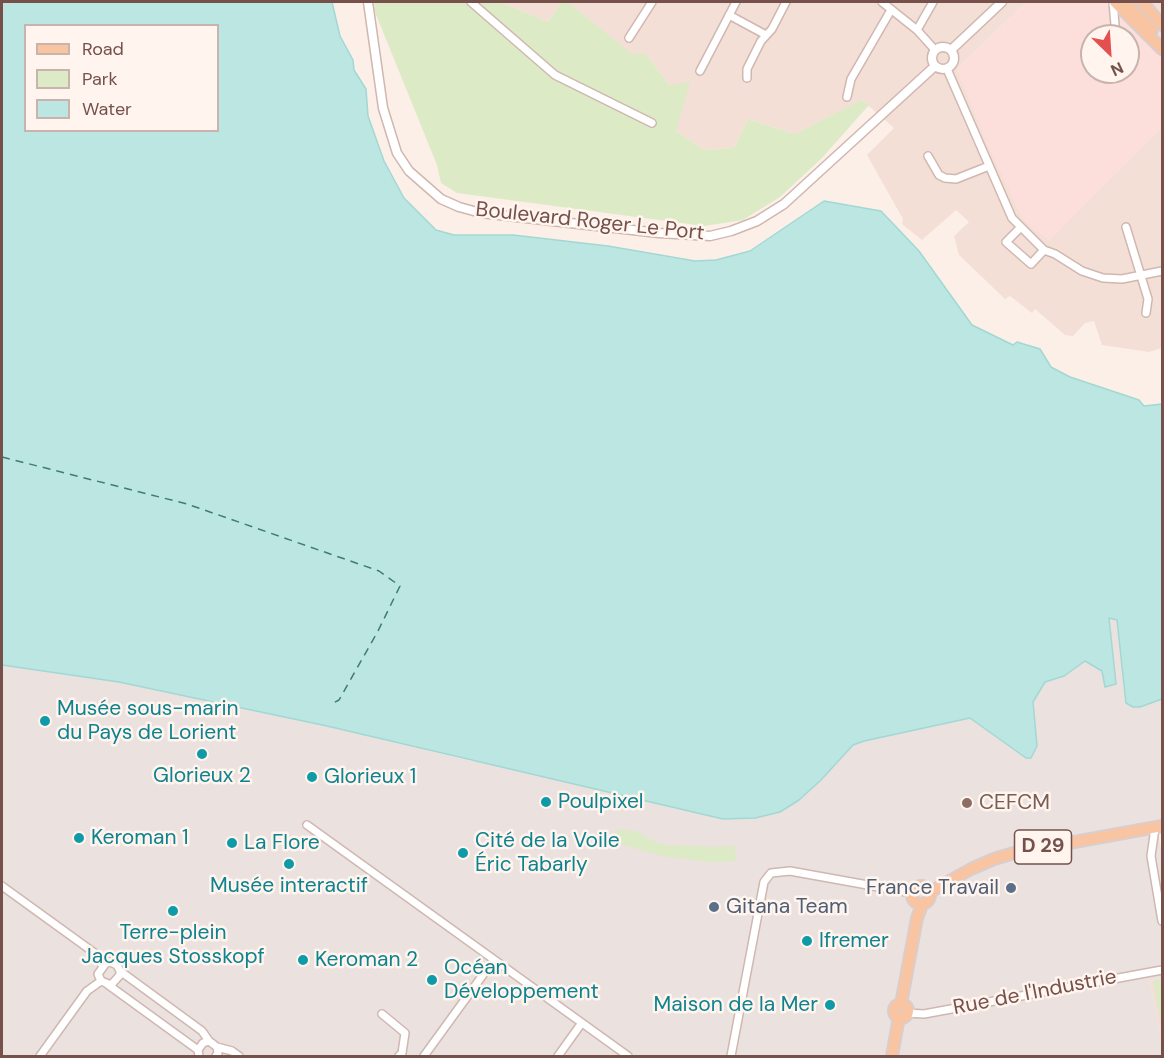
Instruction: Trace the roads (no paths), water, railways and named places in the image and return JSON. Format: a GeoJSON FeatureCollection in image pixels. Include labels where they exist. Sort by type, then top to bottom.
{"type":"FeatureCollection","features":[{"type":"Feature","properties":{"kind":"main road"},"geometry":{"type":"LineString","coordinates":[[1114,2],[1162,49]]}},
{"type":"Feature","properties":{"kind":"main road"},"geometry":{"type":"LineString","coordinates":[[1125,2],[1162,41]]}},
{"type":"Feature","properties":{"kind":"main road"},"geometry":{"type":"LineString","coordinates":[[1132,2],[1162,34]]}},
{"type":"Feature","properties":{"kind":"main road"},"geometry":{"type":"LineString","coordinates":[[1142,2],[1162,25]]}},
{"type":"Feature","properties":{"kind":"main road","name":"D 29"},"geometry":{"type":"LineString","coordinates":[[930,892],[971,869],[1014,853],[1159,827]]}},
{"type":"Feature","properties":{"kind":"main road"},"geometry":{"type":"LineString","coordinates":[[892,1056],[903,1011],[917,918],[922,905],[929,900],[930,892],[926,887],[921,886],[915,888],[912,894],[914,902],[922,905]]}},
{"type":"Feature","properties":{"kind":"street","name":"Boulevard Roger Le Port"},"geometry":{"type":"LineString","coordinates":[[368,2],[383,108],[397,153],[410,171],[441,199],[481,213],[505,216],[710,236],[731,231],[757,221],[784,204],[935,66]]}},
{"type":"Feature","properties":{"kind":"street"},"geometry":{"type":"LineString","coordinates":[[471,2],[555,75],[652,123]]}},
{"type":"Feature","properties":{"kind":"street"},"geometry":{"type":"LineString","coordinates":[[629,38],[652,2]]}},
{"type":"Feature","properties":{"kind":"street"},"geometry":{"type":"LineString","coordinates":[[700,71],[736,2]]}},
{"type":"Feature","properties":{"kind":"street"},"geometry":{"type":"LineString","coordinates":[[747,78],[747,69],[761,41],[772,29],[786,2]]}},
{"type":"Feature","properties":{"kind":"street"},"geometry":{"type":"LineString","coordinates":[[882,2],[917,30],[935,50]]}},
{"type":"Feature","properties":{"kind":"street"},"geometry":{"type":"LineString","coordinates":[[917,30],[933,2]]}},
{"type":"Feature","properties":{"kind":"street"},"geometry":{"type":"LineString","coordinates":[[951,50],[1002,2]]}},
{"type":"Feature","properties":{"kind":"street"},"geometry":{"type":"LineString","coordinates":[[1114,2],[1115,24]]}},
{"type":"Feature","properties":{"kind":"street"},"geometry":{"type":"LineString","coordinates":[[847,97],[851,79],[891,10]]}},
{"type":"Feature","properties":{"kind":"street"},"geometry":{"type":"LineString","coordinates":[[729,15],[766,35]]}},
{"type":"Feature","properties":{"kind":"street"},"geometry":{"type":"LineString","coordinates":[[943,46],[951,50],[954,62],[947,69],[935,66],[932,58],[935,50],[943,46]]}},
{"type":"Feature","properties":{"kind":"street"},"geometry":{"type":"LineString","coordinates":[[947,69],[1012,218],[1044,250],[1094,276],[1122,279],[1162,271]]}},
{"type":"Feature","properties":{"kind":"street"},"geometry":{"type":"LineString","coordinates":[[928,156],[939,175],[945,178],[956,179],[989,166]]}},
{"type":"Feature","properties":{"kind":"street"},"geometry":{"type":"LineString","coordinates":[[1021,227],[1006,242],[1031,264],[1044,250]]}},
{"type":"Feature","properties":{"kind":"street"},"geometry":{"type":"LineString","coordinates":[[1126,227],[1148,299],[1146,313]]}},
{"type":"Feature","properties":{"kind":"street"},"geometry":{"type":"LineString","coordinates":[[307,825],[628,1056]]}},
{"type":"Feature","properties":{"kind":"street"},"geometry":{"type":"LineString","coordinates":[[1159,827],[1151,856],[1162,921]]}},
{"type":"Feature","properties":{"kind":"street"},"geometry":{"type":"LineString","coordinates":[[731,1056],[764,882],[771,873],[790,871],[912,894]]}},
{"type":"Feature","properties":{"kind":"street"},"geometry":{"type":"LineString","coordinates":[[2,886],[96,954],[103,967]]}},
{"type":"Feature","properties":{"kind":"street"},"geometry":{"type":"LineString","coordinates":[[424,1056],[493,961]]}},
{"type":"Feature","properties":{"kind":"street"},"geometry":{"type":"LineString","coordinates":[[209,1041],[203,1043],[198,1053],[104,982],[98,974],[106,963],[113,963],[120,971],[202,1031],[217,1047],[232,1051],[239,1056]]}},
{"type":"Feature","properties":{"kind":"street","name":"Rue de l'Industrie"},"geometry":{"type":"LineString","coordinates":[[903,1011],[924,1014],[1162,970]]}},
{"type":"Feature","properties":{"kind":"street"},"geometry":{"type":"LineString","coordinates":[[40,1056],[87,991],[104,982],[114,983],[120,971]]}},
{"type":"Feature","properties":{"kind":"street"},"geometry":{"type":"LineString","coordinates":[[382,1014],[405,1033],[399,1056]]}},
{"type":"Feature","properties":{"kind":"street"},"geometry":{"type":"LineString","coordinates":[[558,1056],[581,1024]]}},
{"type":"Feature","properties":{"kind":"street"},"geometry":{"type":"LineString","coordinates":[[216,1056],[217,1047]]}},
{"type":"Feature","properties":{"kind":"water"},"geometry":{"type":"Polygon","coordinates":[[[2,2],[332,2],[340,36],[353,60],[354,70],[366,89],[368,116],[384,161],[404,198],[436,230],[454,235],[513,235],[608,246],[695,261],[716,260],[750,251],[824,201],[881,211],[919,251],[972,325],[1013,345],[1017,342],[1040,349],[1051,367],[1070,377],[1139,400],[1144,406],[1162,404],[1162,699],[1140,707],[1133,707],[1126,703],[1117,620],[1109,618],[1116,684],[1105,687],[1102,671],[1085,661],[1064,676],[1045,682],[1033,702],[1037,746],[1031,758],[1026,758],[970,718],[853,745],[821,780],[799,800],[780,812],[755,818],[723,819],[327,726],[119,682],[2,665],[2,2]]]}},
{"type":"Feature","properties":{"kind":"place","name":"Musée sous-marin du Pays de Lorient"},"geometry":{"type":"Point","coordinates":[45,721]}},
{"type":"Feature","properties":{"kind":"place","name":"Glorieux 2"},"geometry":{"type":"Point","coordinates":[202,754]}},
{"type":"Feature","properties":{"kind":"place","name":"Glorieux 1"},"geometry":{"type":"Point","coordinates":[312,777]}},
{"type":"Feature","properties":{"kind":"place","name":"Poulpixel"},"geometry":{"type":"Point","coordinates":[546,802]}},
{"type":"Feature","properties":{"kind":"place","name":"CEFCM"},"geometry":{"type":"Point","coordinates":[967,803]}},
{"type":"Feature","properties":{"kind":"place","name":"Keroman 1"},"geometry":{"type":"Point","coordinates":[79,838]}},
{"type":"Feature","properties":{"kind":"place","name":"La Flore"},"geometry":{"type":"Point","coordinates":[232,843]}},
{"type":"Feature","properties":{"kind":"place","name":"Cité de la Voile Éric Tabarly"},"geometry":{"type":"Point","coordinates":[463,853]}},
{"type":"Feature","properties":{"kind":"place","name":"Musée interactif"},"geometry":{"type":"Point","coordinates":[289,864]}},
{"type":"Feature","properties":{"kind":"place","name":"France Travail"},"geometry":{"type":"Point","coordinates":[1011,888]}},
{"type":"Feature","properties":{"kind":"place","name":"Gitana Team"},"geometry":{"type":"Point","coordinates":[714,907]}},
{"type":"Feature","properties":{"kind":"place","name":"Terre-plein Jacques Stosskopf"},"geometry":{"type":"Point","coordinates":[173,911]}},
{"type":"Feature","properties":{"kind":"place","name":"Ifremer"},"geometry":{"type":"Point","coordinates":[807,941]}},
{"type":"Feature","properties":{"kind":"place","name":"Keroman 2"},"geometry":{"type":"Point","coordinates":[303,960]}},
{"type":"Feature","properties":{"kind":"place","name":"Océan Développement"},"geometry":{"type":"Point","coordinates":[432,980]}},
{"type":"Feature","properties":{"kind":"place","name":"Maison de la Mer"},"geometry":{"type":"Point","coordinates":[830,1005]}}]}
